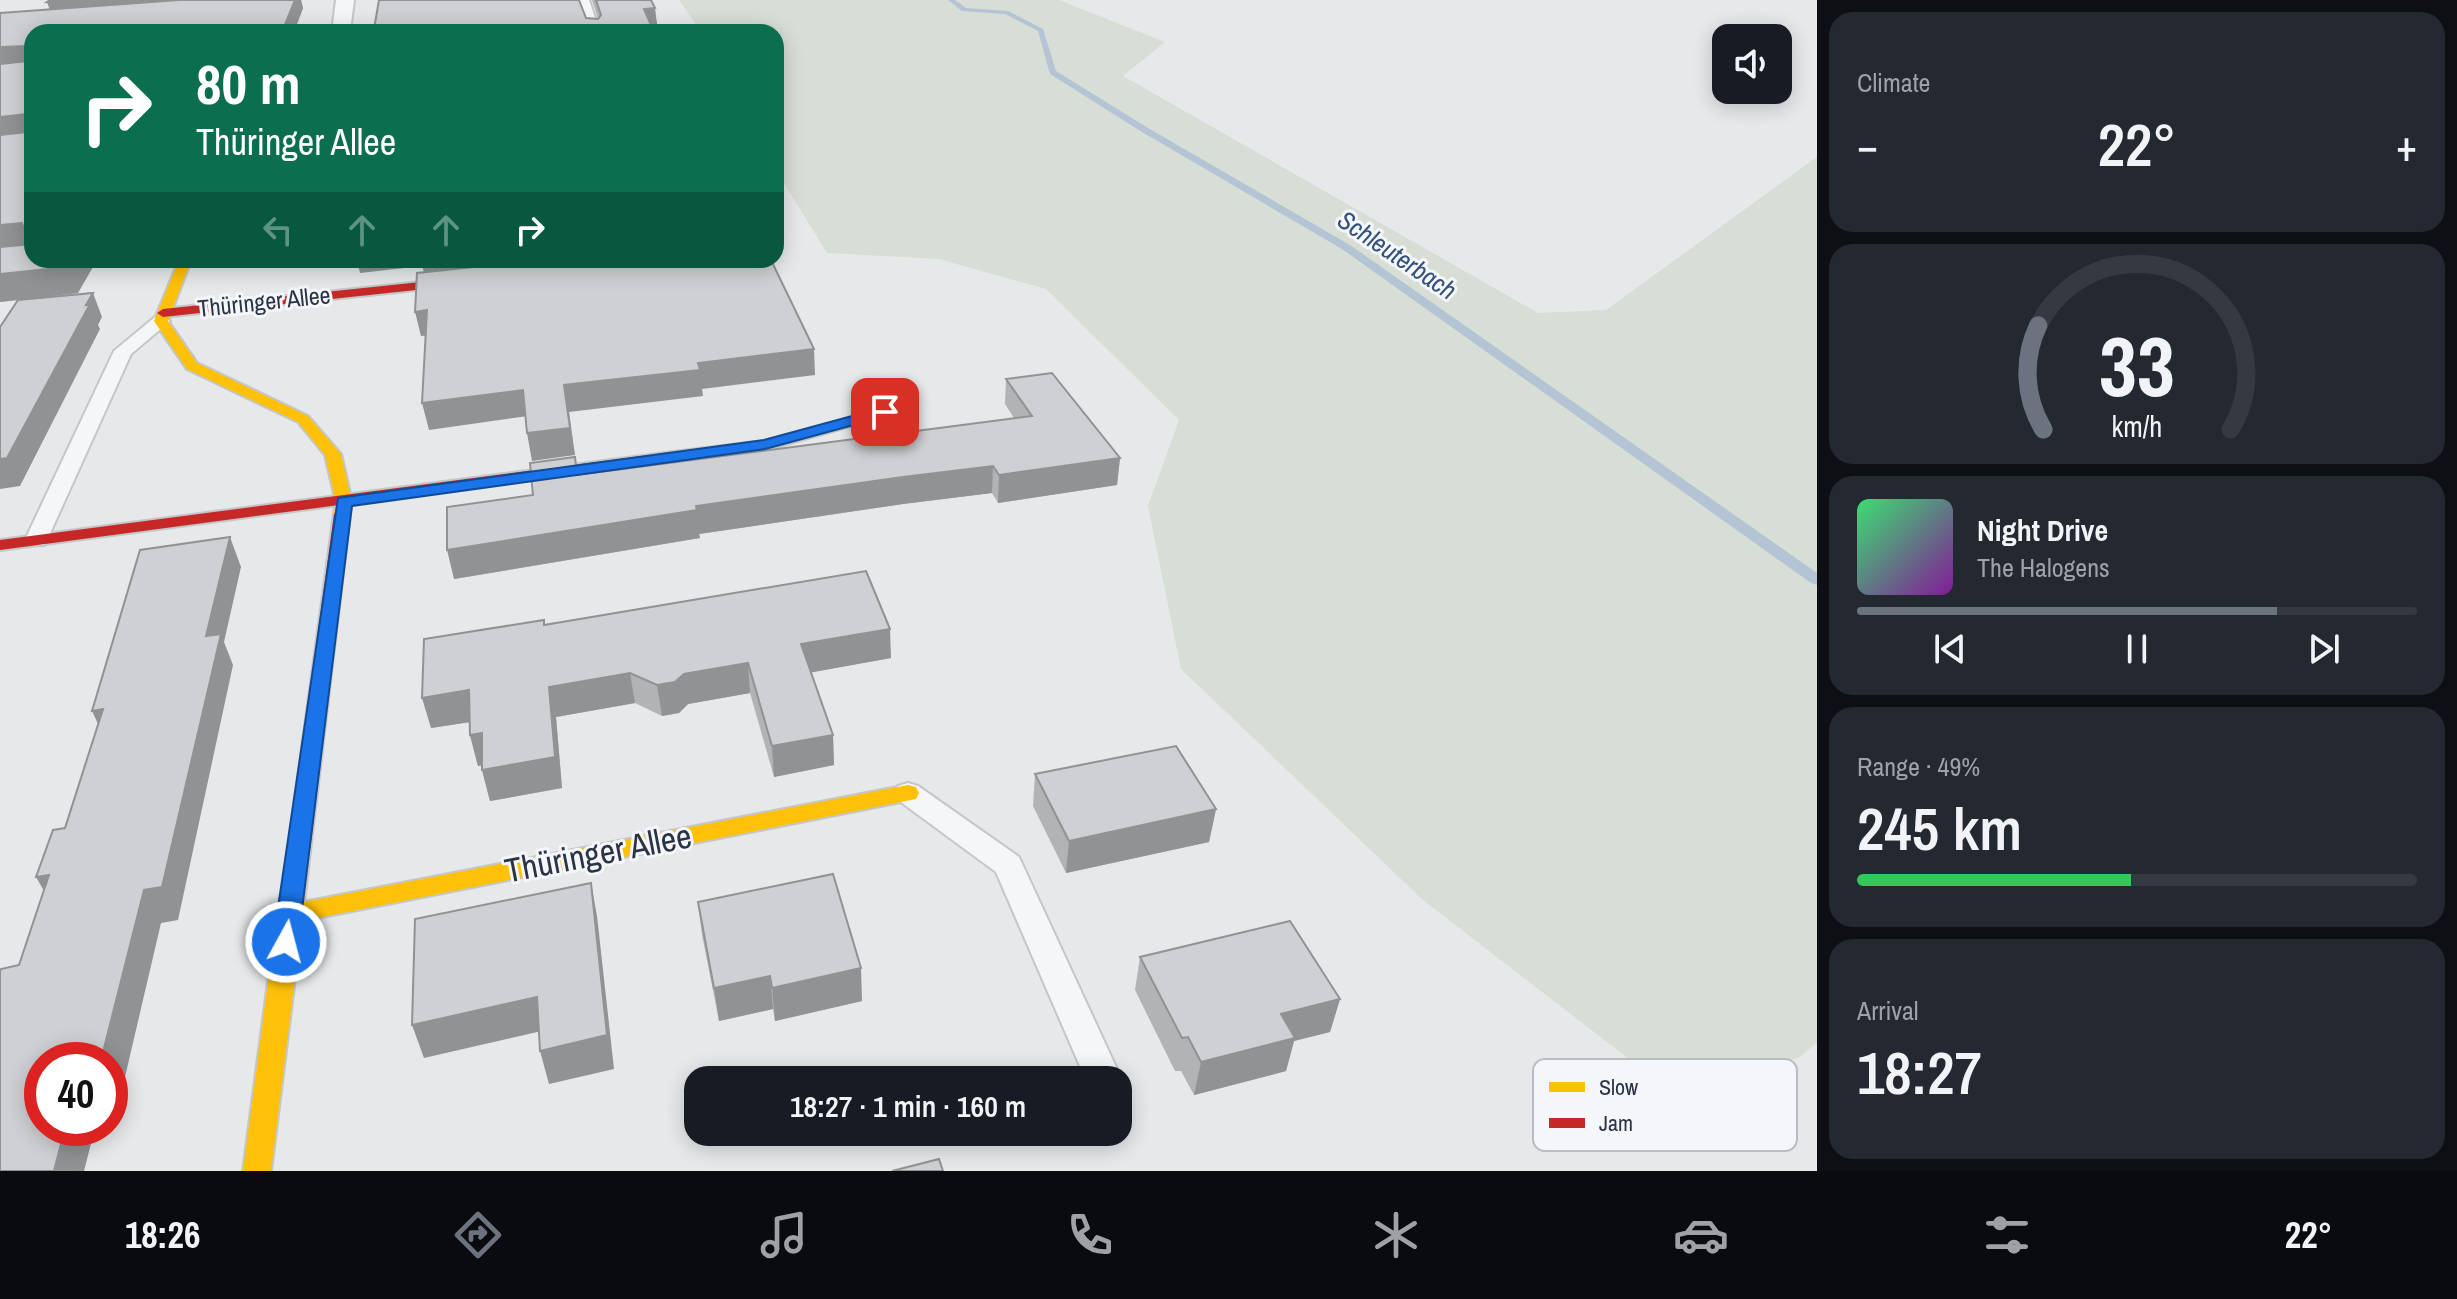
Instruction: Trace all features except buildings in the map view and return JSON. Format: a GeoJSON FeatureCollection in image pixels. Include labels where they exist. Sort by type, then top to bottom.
{"type":"FeatureCollection","features":[{"type":"Feature","properties":{"kind":"street"},"geometry":{"type":"LineString","coordinates":[[342,24],[345,0]]}},
{"type":"Feature","properties":{"kind":"street","name":"Thüringer Allee"},"geometry":{"type":"LineString","coordinates":[[162,317],[182,268]]}},
{"type":"Feature","properties":{"kind":"street","name":"Thüringer Allee"},"geometry":{"type":"LineString","coordinates":[[162,317],[502,277]]}},
{"type":"Feature","properties":{"kind":"street","name":"Thüringer Allee"},"geometry":{"type":"LineString","coordinates":[[162,317],[192,366],[303,419],[333,454],[344,502],[257,1171]]}},
{"type":"Feature","properties":{"kind":"street"},"geometry":{"type":"LineString","coordinates":[[0,545],[765,445],[885,412]]}},
{"type":"Feature","properties":{"kind":"street","name":"Thüringer Allee"},"geometry":{"type":"LineString","coordinates":[[289,914],[908,793]]}},
{"type":"Feature","properties":{"kind":"lane"},"geometry":{"type":"LineString","coordinates":[[584,0],[592,24]]}},
{"type":"Feature","properties":{"kind":"lane","name":"Thüringer Allee"},"geometry":{"type":"LineString","coordinates":[[36,540],[123,351],[162,317]]}},
{"type":"Feature","properties":{"kind":"lane"},"geometry":{"type":"LineString","coordinates":[[908,793],[1008,865],[1098,1066]]}},
{"type":"Feature","properties":{"kind":"shaded area"},"geometry":{"type":"Polygon","coordinates":[[[679,0],[1059,0],[1165,42],[1123,76],[1538,313],[1606,310],[1817,157],[1817,1042],[1794,1059],[1629,1059],[1423,900],[1181,669],[1148,506],[1179,420],[1046,289],[939,259],[827,253],[784,183],[784,24],[696,24],[679,0]]]}},
{"type":"Feature","properties":{"kind":"waterway","name":"Schleuterbach"},"geometry":{"type":"LineString","coordinates":[[951,0],[964,10],[1006,12],[1041,30],[1053,72],[1145,130],[1346,247],[1817,580]]}},
{"type":"Feature","properties":{"kind":"traffic: slow"},"geometry":{"type":"LineString","coordinates":[[182,268],[161,321],[192,366],[303,419],[333,454],[344,502],[342,514]]}},
{"type":"Feature","properties":{"kind":"traffic: slow"},"geometry":{"type":"LineString","coordinates":[[665,458],[765,445],[885,412]]}},
{"type":"Feature","properties":{"kind":"traffic: slow"},"geometry":{"type":"LineString","coordinates":[[289,914],[908,793]]}},
{"type":"Feature","properties":{"kind":"traffic: slow"},"geometry":{"type":"LineString","coordinates":[[257,1171],[299,851]]}},
{"type":"Feature","properties":{"kind":"traffic: jam"},"geometry":{"type":"LineString","coordinates":[[163,313],[478,280]]}},
{"type":"Feature","properties":{"kind":"traffic: jam"},"geometry":{"type":"LineString","coordinates":[[0,545],[665,458]]}},
{"type":"Feature","properties":{"kind":"traffic: jam"},"geometry":{"type":"LineString","coordinates":[[299,851],[342,514]]}},
{"type":"Feature","properties":{"kind":"route"},"geometry":{"type":"LineString","coordinates":[[286,942],[344,502],[765,445],[885,412]]}}]}
